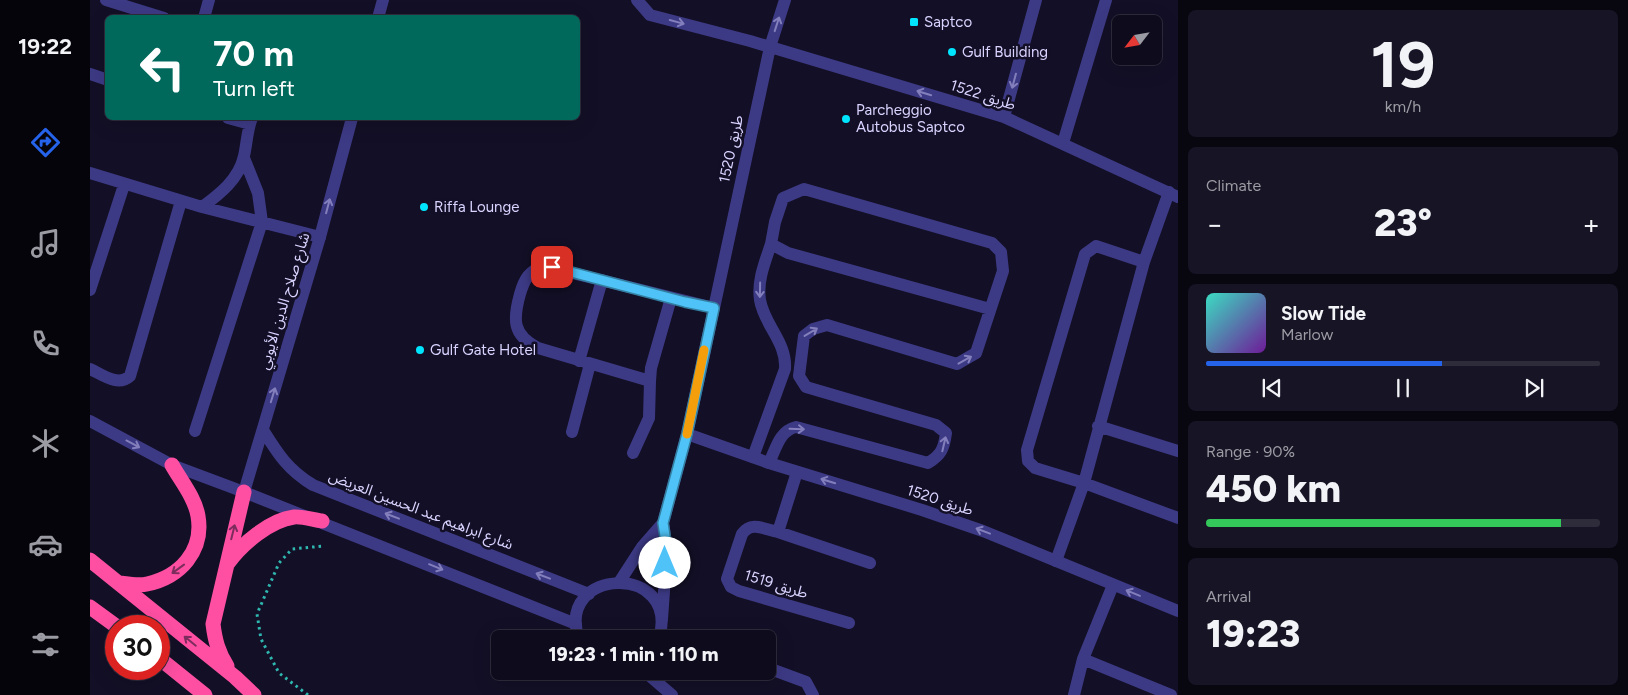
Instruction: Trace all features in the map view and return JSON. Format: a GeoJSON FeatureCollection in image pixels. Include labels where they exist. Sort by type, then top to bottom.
{"type":"FeatureCollection","features":[{"type":"Feature","properties":{"kind":"highway"},"geometry":{"type":"LineString","coordinates":[[120,583],[145,584],[165,578],[182,568],[194,555],[199,532],[198,514],[172,465]]}},
{"type":"Feature","properties":{"kind":"highway"},"geometry":{"type":"LineString","coordinates":[[235,677],[220,655],[214,640],[213,624],[224,568],[244,492]]}},
{"type":"Feature","properties":{"kind":"highway"},"geometry":{"type":"LineString","coordinates":[[224,568],[237,551],[256,535],[274,525],[295,517],[322,521]]}},
{"type":"Feature","properties":{"kind":"highway"},"geometry":{"type":"LineString","coordinates":[[90,560],[235,677],[254,695]]}},
{"type":"Feature","properties":{"kind":"highway"},"geometry":{"type":"LineString","coordinates":[[90,607],[105,618]]}},
{"type":"Feature","properties":{"kind":"highway"},"geometry":{"type":"LineString","coordinates":[[170,667],[206,695]]}},
{"type":"Feature","properties":{"kind":"street"},"geometry":{"type":"LineString","coordinates":[[205,15],[209,0]]}},
{"type":"Feature","properties":{"kind":"street"},"geometry":{"type":"LineString","coordinates":[[379,15],[383,0]]}},
{"type":"Feature","properties":{"kind":"street","name":"طريق 1522"},"geometry":{"type":"LineString","coordinates":[[637,0],[650,15],[770,47],[1004,118],[1174,194]]}},
{"type":"Feature","properties":{"kind":"street"},"geometry":{"type":"LineString","coordinates":[[770,47],[785,0]]}},
{"type":"Feature","properties":{"kind":"street"},"geometry":{"type":"LineString","coordinates":[[1004,118],[1036,0]]}},
{"type":"Feature","properties":{"kind":"street"},"geometry":{"type":"LineString","coordinates":[[1063,143],[1106,0]]}},
{"type":"Feature","properties":{"kind":"street"},"geometry":{"type":"LineString","coordinates":[[112,1],[155,15]]}},
{"type":"Feature","properties":{"kind":"street","name":"طريق 1520"},"geometry":{"type":"LineString","coordinates":[[660,630],[663,579],[667,549],[663,523],[687,434],[770,47]]}},
{"type":"Feature","properties":{"kind":"street"},"geometry":{"type":"LineString","coordinates":[[90,74],[105,79]]}},
{"type":"Feature","properties":{"kind":"street","name":"شارع صلاح الدين الأيوبي"},"geometry":{"type":"LineString","coordinates":[[244,492],[320,237],[351,120]]}},
{"type":"Feature","properties":{"kind":"street"},"geometry":{"type":"LineString","coordinates":[[202,207],[215,198],[238,174],[244,158],[251,121]]}},
{"type":"Feature","properties":{"kind":"street"},"geometry":{"type":"LineString","coordinates":[[195,431],[262,222],[258,193],[244,158]]}},
{"type":"Feature","properties":{"kind":"street"},"geometry":{"type":"LineString","coordinates":[[90,173],[124,185],[202,207],[320,237]]}},
{"type":"Feature","properties":{"kind":"street"},"geometry":{"type":"LineString","coordinates":[[90,290],[124,185]]}},
{"type":"Feature","properties":{"kind":"street"},"geometry":{"type":"LineString","coordinates":[[753,457],[785,369],[786,358],[760,300],[760,275],[771,244],[782,198],[804,189],[992,243],[1001,252],[1003,272],[976,353],[957,364],[826,325],[813,329],[804,336],[800,376],[806,387],[936,425],[946,433],[944,448],[938,456],[928,463],[796,427],[788,429],[782,434],[769,463]]}},
{"type":"Feature","properties":{"kind":"street"},"geometry":{"type":"LineString","coordinates":[[1056,560],[1084,483],[1144,262],[1174,194]]}},
{"type":"Feature","properties":{"kind":"street"},"geometry":{"type":"LineString","coordinates":[[90,368],[116,381],[126,380],[130,376],[181,201]]}},
{"type":"Feature","properties":{"kind":"street"},"geometry":{"type":"LineString","coordinates":[[771,244],[788,253],[990,309]]}},
{"type":"Feature","properties":{"kind":"street"},"geometry":{"type":"LineString","coordinates":[[1144,262],[1096,246],[1085,254],[1027,450],[1028,461],[1035,468],[1084,483],[1178,518]]}},
{"type":"Feature","properties":{"kind":"street"},"geometry":{"type":"LineString","coordinates":[[650,381],[538,348],[524,338],[519,331],[514,314],[523,283],[531,272],[544,266],[714,308]]}},
{"type":"Feature","properties":{"kind":"street"},"geometry":{"type":"LineString","coordinates":[[572,432],[602,280]]}},
{"type":"Feature","properties":{"kind":"street"},"geometry":{"type":"LineString","coordinates":[[633,452],[649,418],[651,368],[671,298]]}},
{"type":"Feature","properties":{"kind":"street"},"geometry":{"type":"LineString","coordinates":[[90,421],[172,465],[322,521],[576,624]]}},
{"type":"Feature","properties":{"kind":"street"},"geometry":{"type":"LineString","coordinates":[[1098,426],[1178,451]]}},
{"type":"Feature","properties":{"kind":"street","name":"شارع ابراهيم عبد الحسين العريض"},"geometry":{"type":"LineString","coordinates":[[263,430],[280,458],[294,474],[313,485],[589,594]]}},
{"type":"Feature","properties":{"kind":"street","name":"طريق 1520"},"geometry":{"type":"LineString","coordinates":[[687,434],[769,463],[922,510],[1056,560],[1178,611]]}},
{"type":"Feature","properties":{"kind":"street"},"geometry":{"type":"LineString","coordinates":[[797,472],[778,532],[870,563]]}},
{"type":"Feature","properties":{"kind":"street","name":"طريق 1520"},"geometry":{"type":"LineString","coordinates":[[620,581],[642,547],[663,523]]}},
{"type":"Feature","properties":{"kind":"street","name":"طريق 1519"},"geometry":{"type":"LineString","coordinates":[[778,532],[752,526],[746,528],[742,534],[727,579],[731,586],[849,623]]}},
{"type":"Feature","properties":{"kind":"street"},"geometry":{"type":"LineString","coordinates":[[577,630],[577,613],[589,594],[608,582],[620,581],[643,589],[658,607],[662,619]]}},
{"type":"Feature","properties":{"kind":"street"},"geometry":{"type":"LineString","coordinates":[[1074,695],[1083,659],[1113,585]]}},
{"type":"Feature","properties":{"kind":"street"},"geometry":{"type":"LineString","coordinates":[[1083,659],[1171,695]]}},
{"type":"Feature","properties":{"kind":"street"},"geometry":{"type":"LineString","coordinates":[[776,671],[806,682],[813,695]]}},
{"type":"Feature","properties":{"kind":"street"},"geometry":{"type":"LineString","coordinates":[[654,680],[672,695]]}},
{"type":"Feature","properties":{"kind":"path"},"geometry":{"type":"LineString","coordinates":[[308,695],[279,673],[261,638],[257,614],[279,563],[292,549],[321,545],[330,548]]}},
{"type":"Feature","properties":{"kind":"slow traffic"},"geometry":{"type":"LineString","coordinates":[[687,434],[704,350]]}},
{"type":"Feature","properties":{"kind":"place","name":"Saptco"},"geometry":{"type":"Point","coordinates":[914,22]}},
{"type":"Feature","properties":{"kind":"place","name":"Gulf Building"},"geometry":{"type":"Point","coordinates":[952,52]}},
{"type":"Feature","properties":{"kind":"place","name":"Parcheggio Autobus Saptco"},"geometry":{"type":"Point","coordinates":[846,119]}},
{"type":"Feature","properties":{"kind":"place","name":"Riffa Lounge"},"geometry":{"type":"Point","coordinates":[424,207]}},
{"type":"Feature","properties":{"kind":"place","name":"Gulf Gate Hotel"},"geometry":{"type":"Point","coordinates":[420,350]}},
{"type":"Feature","properties":{"kind":"route"},"geometry":{"type":"LineString","coordinates":[[552,267],[714,308],[695,387],[687,434],[663,523],[667,549],[665,563]]}}]}
